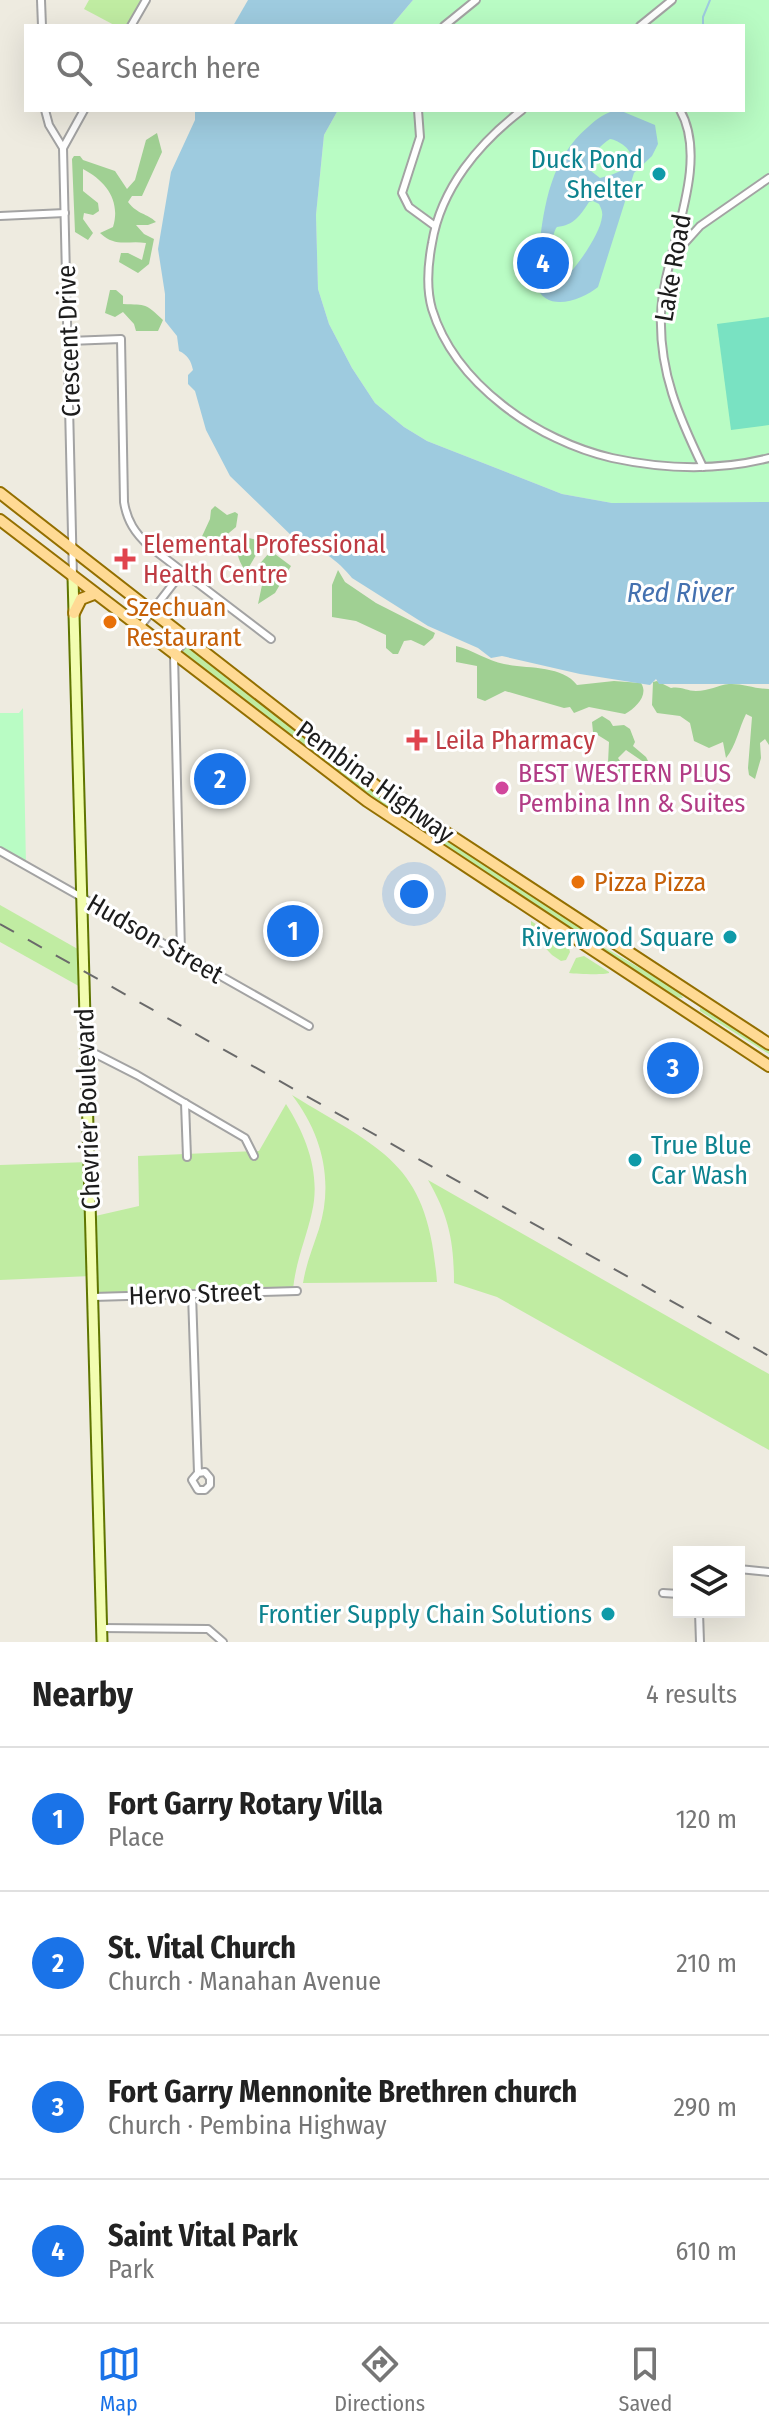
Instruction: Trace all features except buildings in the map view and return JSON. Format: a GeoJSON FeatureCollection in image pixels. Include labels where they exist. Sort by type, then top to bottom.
{"type":"FeatureCollection","features":[{"type":"Feature","properties":{"kind":"main road","name":"Pembina Highway"},"geometry":{"type":"LineString","coordinates":[[0,493],[352,769],[769,1044]]}},
{"type":"Feature","properties":{"kind":"main road","name":"Pembina Highway"},"geometry":{"type":"LineString","coordinates":[[0,520],[405,828],[769,1066]]}},
{"type":"Feature","properties":{"kind":"main road"},"geometry":{"type":"LineString","coordinates":[[74,613],[81,599],[94,594]]}},
{"type":"Feature","properties":{"kind":"main road"},"geometry":{"type":"LineString","coordinates":[[260,720],[271,706]]}},
{"type":"Feature","properties":{"kind":"street"},"geometry":{"type":"LineString","coordinates":[[41,0],[42,24]]}},
{"type":"Feature","properties":{"kind":"street"},"geometry":{"type":"LineString","coordinates":[[132,24],[146,0]]}},
{"type":"Feature","properties":{"kind":"street"},"geometry":{"type":"LineString","coordinates":[[446,24],[476,0]]}},
{"type":"Feature","properties":{"kind":"street"},"geometry":{"type":"LineString","coordinates":[[642,24],[672,0]]}},
{"type":"Feature","properties":{"kind":"street"},"geometry":{"type":"LineString","coordinates":[[46,112],[49,125],[63,148],[83,112]]}},
{"type":"Feature","properties":{"kind":"street"},"geometry":{"type":"LineString","coordinates":[[418,112],[420,137],[402,193],[409,207],[435,226]]}},
{"type":"Feature","properties":{"kind":"street"},"geometry":{"type":"LineString","coordinates":[[520,112],[471,158],[442,207],[435,226],[428,284],[432,308],[459,363],[484,391],[546,432],[586,450],[640,463],[703,467],[769,458]]}},
{"type":"Feature","properties":{"kind":"street","name":"Lake Road"},"geometry":{"type":"LineString","coordinates":[[681,112],[688,137],[690,161],[685,202],[661,313],[665,374],[681,423],[703,467]]}},
{"type":"Feature","properties":{"kind":"street","name":"Crescent Drive"},"geometry":{"type":"LineString","coordinates":[[63,148],[73,577]]}},
{"type":"Feature","properties":{"kind":"street"},"geometry":{"type":"LineString","coordinates":[[672,257],[700,226],[769,178]]}},
{"type":"Feature","properties":{"kind":"street"},"geometry":{"type":"LineString","coordinates":[[0,216],[65,213]]}},
{"type":"Feature","properties":{"kind":"street"},"geometry":{"type":"LineString","coordinates":[[69,341],[121,339],[122,476],[126,514],[141,538],[271,639]]}},
{"type":"Feature","properties":{"kind":"street"},"geometry":{"type":"LineString","coordinates":[[139,628],[183,571]]}},
{"type":"Feature","properties":{"kind":"street","name":"Chevrier Boulevard"},"geometry":{"type":"LineString","coordinates":[[73,577],[102,1642]]}},
{"type":"Feature","properties":{"kind":"street"},"geometry":{"type":"LineString","coordinates":[[181,953],[174,655],[186,640]]}},
{"type":"Feature","properties":{"kind":"street","name":"Hudson Street"},"geometry":{"type":"LineString","coordinates":[[0,851],[309,1026]]}},
{"type":"Feature","properties":{"kind":"street"},"geometry":{"type":"LineString","coordinates":[[86,1049],[245,1138],[254,1156]]}},
{"type":"Feature","properties":{"kind":"street"},"geometry":{"type":"LineString","coordinates":[[185,1103],[187,1157]]}},
{"type":"Feature","properties":{"kind":"street","name":"Hervo Street"},"geometry":{"type":"LineString","coordinates":[[93,1297],[297,1291]]}},
{"type":"Feature","properties":{"kind":"street"},"geometry":{"type":"LineString","coordinates":[[192,1294],[198,1473]]}},
{"type":"Feature","properties":{"kind":"street"},"geometry":{"type":"LineString","coordinates":[[745,1570],[769,1572]]}},
{"type":"Feature","properties":{"kind":"street"},"geometry":{"type":"LineString","coordinates":[[663,1593],[673,1594]]}},
{"type":"Feature","properties":{"kind":"street"},"geometry":{"type":"LineString","coordinates":[[699,1618],[700,1642]]}},
{"type":"Feature","properties":{"kind":"street"},"geometry":{"type":"LineString","coordinates":[[101,1628],[208,1629],[223,1642]]}},
{"type":"Feature","properties":{"kind":"green space"},"geometry":{"type":"Polygon","coordinates":[[[89,0],[141,0],[127,24],[112,24],[84,9],[89,0]]]}},
{"type":"Feature","properties":{"kind":"green space"},"geometry":{"type":"Polygon","coordinates":[[[413,0],[769,0],[769,502],[612,503],[562,494],[427,441],[375,403],[329,324],[318,289],[316,215],[324,135],[337,112],[745,112],[745,24],[393,24],[413,0]]]}},
{"type":"Feature","properties":{"kind":"green space"},"geometry":{"type":"Polygon","coordinates":[[[157,133],[162,152],[142,196],[132,196],[128,202],[156,222],[136,225],[154,239],[149,264],[138,273],[119,262],[121,253],[142,260],[146,243],[117,242],[100,233],[113,227],[113,200],[99,179],[83,169],[83,191],[98,203],[99,211],[93,215],[84,213],[83,219],[93,233],[88,240],[75,232],[72,159],[80,156],[83,160],[115,171],[127,189],[135,180],[146,140],[157,133]]]}},
{"type":"Feature","properties":{"kind":"green space"},"geometry":{"type":"Polygon","coordinates":[[[110,290],[116,290],[123,296],[123,304],[141,305],[153,310],[163,320],[158,331],[136,331],[123,312],[115,317],[105,313],[110,290]]]}},
{"type":"Feature","properties":{"kind":"green space"},"geometry":{"type":"Polygon","coordinates":[[[769,317],[769,425],[731,430],[717,324],[769,317]]]}},
{"type":"Feature","properties":{"kind":"green space"},"geometry":{"type":"Polygon","coordinates":[[[215,506],[227,515],[238,514],[236,527],[217,543],[200,550],[198,545],[215,506]]]}},
{"type":"Feature","properties":{"kind":"green space"},"geometry":{"type":"Polygon","coordinates":[[[245,537],[257,540],[259,550],[249,567],[257,567],[269,553],[291,566],[275,593],[258,604],[265,571],[250,578],[243,568],[238,558],[238,547],[245,537]]]}},
{"type":"Feature","properties":{"kind":"green space"},"geometry":{"type":"Polygon","coordinates":[[[338,570],[345,582],[376,603],[435,633],[433,638],[424,646],[411,640],[404,641],[398,654],[393,654],[386,648],[386,635],[356,621],[332,617],[332,585],[338,570]]]}},
{"type":"Feature","properties":{"kind":"green space"},"geometry":{"type":"Polygon","coordinates":[[[186,640],[350,767],[591,928],[581,944],[405,828],[174,656],[186,640]]]}},
{"type":"Feature","properties":{"kind":"green space"},"geometry":{"type":"Polygon","coordinates":[[[456,646],[498,663],[553,671],[577,685],[614,681],[641,683],[642,696],[637,705],[625,714],[589,707],[574,713],[570,707],[564,708],[505,691],[485,701],[477,698],[477,666],[456,662],[456,646]]]}},
{"type":"Feature","properties":{"kind":"green space"},"geometry":{"type":"Polygon","coordinates":[[[653,682],[671,688],[692,691],[729,684],[769,689],[769,745],[765,739],[760,743],[761,758],[755,779],[749,775],[748,768],[752,717],[746,714],[726,758],[723,742],[709,748],[694,741],[690,723],[680,716],[657,713],[652,705],[653,682]]]}},
{"type":"Feature","properties":{"kind":"green space"},"geometry":{"type":"Polygon","coordinates":[[[23,708],[26,866],[0,851],[0,713],[19,713],[23,708]]]}},
{"type":"Feature","properties":{"kind":"green space"},"geometry":{"type":"Polygon","coordinates":[[[602,716],[613,726],[624,725],[630,729],[635,742],[633,746],[648,761],[645,763],[626,750],[618,758],[628,773],[624,776],[611,775],[609,742],[593,732],[592,722],[602,716]]]}},
{"type":"Feature","properties":{"kind":"green space"},"geometry":{"type":"Polygon","coordinates":[[[0,905],[83,952],[84,989],[0,942],[0,905]]]}},
{"type":"Feature","properties":{"kind":"green space"},"geometry":{"type":"Polygon","coordinates":[[[531,921],[568,945],[570,952],[566,960],[561,961],[552,955],[531,933],[531,921]]]}},
{"type":"Feature","properties":{"kind":"green space"},"geometry":{"type":"Polygon","coordinates":[[[595,942],[679,991],[683,998],[674,997],[595,942]]]}},
{"type":"Feature","properties":{"kind":"green space"},"geometry":{"type":"Polygon","coordinates":[[[584,956],[609,973],[569,973],[576,958],[584,956]]]}},
{"type":"Feature","properties":{"kind":"green space"},"geometry":{"type":"Polygon","coordinates":[[[700,1008],[769,1050],[769,1054],[700,1011],[700,1008]]]}},
{"type":"Feature","properties":{"kind":"green space"},"geometry":{"type":"Polygon","coordinates":[[[292,1095],[353,1132],[396,1165],[412,1186],[424,1211],[437,1282],[303,1283],[323,1211],[325,1176],[318,1142],[292,1095]]]}},
{"type":"Feature","properties":{"kind":"green space"},"geometry":{"type":"Polygon","coordinates":[[[286,1104],[310,1155],[315,1183],[312,1212],[293,1291],[93,1297],[91,1276],[0,1280],[0,1165],[89,1162],[91,1217],[139,1206],[138,1156],[259,1151],[286,1104]]]}},
{"type":"Feature","properties":{"kind":"green space"},"geometry":{"type":"Polygon","coordinates":[[[428,1180],[769,1374],[769,1450],[497,1297],[454,1283],[449,1230],[428,1180]]]}},
{"type":"Feature","properties":{"kind":"water"},"geometry":{"type":"Polygon","coordinates":[[[248,0],[413,0],[393,24],[234,24],[248,0]]]}},
{"type":"Feature","properties":{"kind":"water","name":"Red River"},"geometry":{"type":"Polygon","coordinates":[[[195,112],[337,112],[324,135],[316,215],[318,289],[329,324],[352,368],[375,403],[404,427],[427,441],[562,494],[612,503],[769,502],[769,684],[659,684],[656,679],[650,685],[580,674],[502,656],[491,658],[478,648],[428,626],[352,578],[326,554],[295,539],[230,476],[206,430],[195,391],[188,384],[188,375],[193,370],[191,364],[187,356],[179,351],[177,336],[165,321],[165,294],[158,249],[171,172],[195,120],[195,112]]]}},
{"type":"Feature","properties":{"kind":"water"},"geometry":{"type":"Polygon","coordinates":[[[624,112],[655,125],[658,144],[652,156],[634,173],[598,287],[574,300],[556,302],[541,294],[535,276],[547,199],[565,153],[575,139],[606,114],[624,112]],[[610,139],[593,157],[591,171],[600,178],[623,169],[630,162],[628,149],[610,139]],[[589,202],[576,219],[557,227],[550,255],[548,285],[554,287],[561,282],[583,256],[600,225],[602,213],[599,204],[589,202]]]}},
{"type":"Feature","properties":{"kind":"waterway"},"geometry":{"type":"LineString","coordinates":[[703,24],[710,0]]}},
{"type":"Feature","properties":{"kind":"railway"},"geometry":{"type":"LineString","coordinates":[[0,924],[769,1356]]}},
{"type":"Feature","properties":{"kind":"place","name":"Duck Pond Shelter"},"geometry":{"type":"Point","coordinates":[659,174]}},
{"type":"Feature","properties":{"kind":"place","name":"Saint Vital Park"},"geometry":{"type":"Point","coordinates":[543,263]}},
{"type":"Feature","properties":{"kind":"place","name":"Elemental Professional Health Centre"},"geometry":{"type":"Point","coordinates":[125,559]}},
{"type":"Feature","properties":{"kind":"place","name":"Szechuan Restaurant"},"geometry":{"type":"Point","coordinates":[110,622]}},
{"type":"Feature","properties":{"kind":"place","name":"Leila Pharmacy"},"geometry":{"type":"Point","coordinates":[417,740]}},
{"type":"Feature","properties":{"kind":"place","name":"St. Vital Church"},"geometry":{"type":"Point","coordinates":[220,779]}},
{"type":"Feature","properties":{"kind":"place","name":"BEST WESTERN PLUS Pembina Inn & Suites"},"geometry":{"type":"Point","coordinates":[502,788]}},
{"type":"Feature","properties":{"kind":"place","name":"Pizza Pizza"},"geometry":{"type":"Point","coordinates":[578,882]}},
{"type":"Feature","properties":{"kind":"place","name":"Fort Garry Rotary Villa"},"geometry":{"type":"Point","coordinates":[293,931]}},
{"type":"Feature","properties":{"kind":"place","name":"Riverwood Square"},"geometry":{"type":"Point","coordinates":[730,937]}},
{"type":"Feature","properties":{"kind":"place","name":"Fort Garry Mennonite Brethren church"},"geometry":{"type":"Point","coordinates":[673,1068]}},
{"type":"Feature","properties":{"kind":"place","name":"True Blue Car Wash"},"geometry":{"type":"Point","coordinates":[635,1160]}},
{"type":"Feature","properties":{"kind":"place","name":"Frontier Supply Chain Solutions"},"geometry":{"type":"Point","coordinates":[608,1614]}}]}
